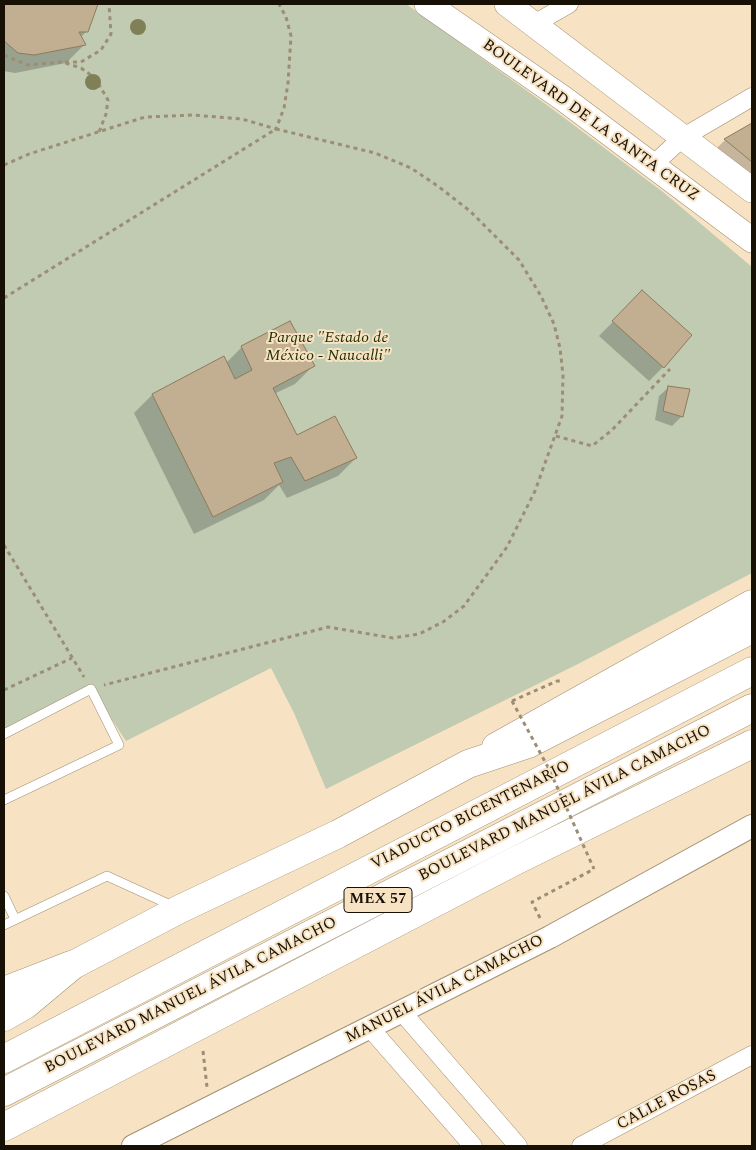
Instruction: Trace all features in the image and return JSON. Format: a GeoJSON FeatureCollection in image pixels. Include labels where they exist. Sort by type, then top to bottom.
{"type":"FeatureCollection","features":[{"type":"Feature","properties":{"kind":"main road","name":"BOULEVARD DE LA SANTA CRUZ"},"geometry":{"type":"LineString","coordinates":[[427,4],[564,99],[752,240]]}},
{"type":"Feature","properties":{"kind":"main road"},"geometry":{"type":"LineString","coordinates":[[507,4],[752,190]]}},
{"type":"Feature","properties":{"kind":"main road"},"geometry":{"type":"LineString","coordinates":[[4,991],[73,965],[180,909],[338,834],[468,764],[600,687],[752,604]]}},
{"type":"Feature","properties":{"kind":"main road"},"geometry":{"type":"LineString","coordinates":[[468,764],[528,744],[752,629]]}},
{"type":"Feature","properties":{"kind":"main road","name":"VIADUCTO BICENTENARIO"},"geometry":{"type":"LineString","coordinates":[[4,1059],[211,954],[752,671]]}},
{"type":"Feature","properties":{"kind":"main road","name":"BOULEVARD MANUEL ÁVILA CAMACHO"},"geometry":{"type":"LineString","coordinates":[[4,1092],[752,708]]}},
{"type":"Feature","properties":{"kind":"main road","name":"BOULEVARD MANUEL ÁVILA CAMACHO"},"geometry":{"type":"LineString","coordinates":[[4,1127],[513,862],[752,744]]}},
{"type":"Feature","properties":{"kind":"main road"},"geometry":{"type":"LineString","coordinates":[[4,1017],[25,1005],[73,965]]}},
{"type":"Feature","properties":{"kind":"street"},"geometry":{"type":"LineString","coordinates":[[534,24],[569,4]]}},
{"type":"Feature","properties":{"kind":"street"},"geometry":{"type":"LineString","coordinates":[[653,165],[682,138],[752,97]]}},
{"type":"Feature","properties":{"kind":"street","name":"MANUEL ÁVILA CAMACHO"},"geometry":{"type":"LineString","coordinates":[[133,1146],[209,1110],[550,937],[752,826]]}},
{"type":"Feature","properties":{"kind":"street"},"geometry":{"type":"LineString","coordinates":[[402,1012],[518,1146]]}},
{"type":"Feature","properties":{"kind":"street"},"geometry":{"type":"LineString","coordinates":[[370,1028],[473,1146]]}},
{"type":"Feature","properties":{"kind":"street","name":"CALLE ROSAS"},"geometry":{"type":"LineString","coordinates":[[581,1146],[752,1055]]}},
{"type":"Feature","properties":{"kind":"lane"},"geometry":{"type":"LineString","coordinates":[[4,734],[91,689],[119,744],[4,800]]}},
{"type":"Feature","properties":{"kind":"lane"},"geometry":{"type":"LineString","coordinates":[[4,925],[106,876],[180,909]]}},
{"type":"Feature","properties":{"kind":"lane"},"geometry":{"type":"LineString","coordinates":[[4,896],[15,919]]}},
{"type":"Feature","properties":{"kind":"path"},"geometry":{"type":"LineString","coordinates":[[4,55],[28,65],[81,62],[101,50],[111,34],[109,4]]}},
{"type":"Feature","properties":{"kind":"path"},"geometry":{"type":"LineString","coordinates":[[4,298],[276,129],[284,108],[288,83],[291,36],[286,17],[279,4]]}},
{"type":"Feature","properties":{"kind":"path"},"geometry":{"type":"LineString","coordinates":[[62,62],[81,68],[96,78],[103,88],[108,100],[106,114],[99,132]]}},
{"type":"Feature","properties":{"kind":"path"},"geometry":{"type":"LineString","coordinates":[[4,165],[29,154],[145,117],[193,115],[242,120],[375,153],[411,168],[455,199],[496,234],[519,260],[541,296],[554,324],[563,375],[562,416],[556,436],[535,491],[507,547],[464,606],[443,622],[419,634],[393,638],[328,627],[91,689],[4,545]]}},
{"type":"Feature","properties":{"kind":"path"},"geometry":{"type":"LineString","coordinates":[[556,436],[592,446],[612,430],[670,370]]}},
{"type":"Feature","properties":{"kind":"path"},"geometry":{"type":"LineString","coordinates":[[4,690],[72,658]]}},
{"type":"Feature","properties":{"kind":"path"},"geometry":{"type":"LineString","coordinates":[[532,902],[594,868],[549,769],[512,701],[557,681]]}},
{"type":"Feature","properties":{"kind":"path"},"geometry":{"type":"LineString","coordinates":[[201,1024],[209,1110]]}},
{"type":"Feature","properties":{"kind":"green space","name":"Parque \"Estado de México - Naucalli\""},"geometry":{"type":"Polygon","coordinates":[[[4,4],[406,4],[551,108],[663,192],[752,267],[752,573],[580,663],[326,789],[294,713],[271,668],[126,741],[92,689],[4,733],[4,4]]]}},
{"type":"Feature","properties":{"kind":"building"},"geometry":{"type":"Polygon","coordinates":[[[4,4],[98,4],[88,32],[79,32],[86,45],[34,55],[18,53],[4,41],[4,4]]]}},
{"type":"Feature","properties":{"kind":"building"},"geometry":{"type":"Polygon","coordinates":[[[752,123],[752,162],[724,139],[752,123]]]}},
{"type":"Feature","properties":{"kind":"building"},"geometry":{"type":"Polygon","coordinates":[[[642,290],[692,335],[664,368],[612,321],[642,290]]]}},
{"type":"Feature","properties":{"kind":"building"},"geometry":{"type":"Polygon","coordinates":[[[290,321],[315,366],[273,388],[297,435],[335,416],[357,458],[305,481],[291,457],[274,463],[283,482],[213,517],[152,394],[224,356],[235,379],[252,370],[241,346],[290,321]]]}},
{"type":"Feature","properties":{"kind":"building"},"geometry":{"type":"Polygon","coordinates":[[[668,386],[690,389],[683,417],[663,411],[668,386]]]}}]}
